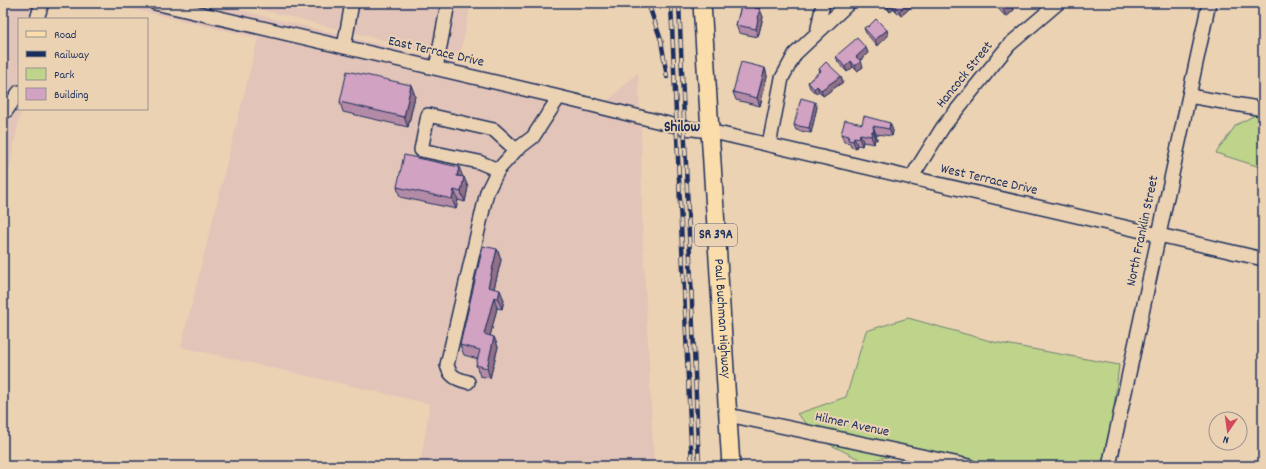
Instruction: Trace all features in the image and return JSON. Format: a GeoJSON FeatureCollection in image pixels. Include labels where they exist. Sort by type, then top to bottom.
{"type":"FeatureCollection","features":[{"type":"Feature","properties":{"kind":"main road","name":"Paul Buchman Highway"},"geometry":{"type":"LineString","coordinates":[[702,3],[730,466]]}},
{"type":"Feature","properties":{"kind":"street"},"geometry":{"type":"LineString","coordinates":[[37,18],[42,3]]}},
{"type":"Feature","properties":{"kind":"street","name":"East Terrace Drive"},"geometry":{"type":"LineString","coordinates":[[155,3],[181,6],[344,47],[685,128],[709,131]]}},
{"type":"Feature","properties":{"kind":"street"},"geometry":{"type":"LineString","coordinates":[[344,47],[352,3]]}},
{"type":"Feature","properties":{"kind":"street"},"geometry":{"type":"LineString","coordinates":[[436,68],[448,3]]}},
{"type":"Feature","properties":{"kind":"street"},"geometry":{"type":"LineString","coordinates":[[817,33],[823,3]]}},
{"type":"Feature","properties":{"kind":"street"},"geometry":{"type":"LineString","coordinates":[[769,145],[782,78],[795,54],[849,3]]}},
{"type":"Feature","properties":{"kind":"street","name":"Hancock Street"},"geometry":{"type":"LineString","coordinates":[[911,178],[943,127],[1009,45],[1058,3]]}},
{"type":"Feature","properties":{"kind":"street","name":"North Franklin Street"},"geometry":{"type":"LineString","coordinates":[[1109,466],[1209,3]]}},
{"type":"Feature","properties":{"kind":"street"},"geometry":{"type":"LineString","coordinates":[[6,111],[18,93]]}},
{"type":"Feature","properties":{"kind":"street"},"geometry":{"type":"LineString","coordinates":[[1189,96],[1263,109]]}},
{"type":"Feature","properties":{"kind":"street"},"geometry":{"type":"LineString","coordinates":[[468,382],[456,379],[449,373],[446,365],[488,192],[498,170],[516,150],[533,137],[559,97]]}},
{"type":"Feature","properties":{"kind":"street"},"geometry":{"type":"LineString","coordinates":[[498,170],[479,162],[421,150],[428,115],[494,130],[516,150]]}},
{"type":"Feature","properties":{"kind":"street","name":"West Terrace Drive"},"geometry":{"type":"LineString","coordinates":[[709,131],[1263,259]]}},
{"type":"Feature","properties":{"kind":"street","name":"Hilmer Avenue"},"geometry":{"type":"LineString","coordinates":[[728,414],[970,466]]}},
{"type":"Feature","properties":{"kind":"shaded area"},"geometry":{"type":"Polygon","coordinates":[[[3,3],[46,3],[41,18],[18,18],[18,110],[21,110],[3,202],[3,3]]]}},
{"type":"Feature","properties":{"kind":"shaded area"},"geometry":{"type":"Polygon","coordinates":[[[106,3],[126,3],[641,124],[642,221],[654,466],[420,466],[430,404],[181,347],[258,38],[106,3]]]}},
{"type":"Feature","properties":{"kind":"shaded area"},"geometry":{"type":"Polygon","coordinates":[[[183,3],[212,3],[606,101],[610,99],[638,72],[640,111],[183,3]]]}},
{"type":"Feature","properties":{"kind":"shaded area"},"geometry":{"type":"Polygon","coordinates":[[[234,3],[471,3],[459,59],[234,3]]]}},
{"type":"Feature","properties":{"kind":"green space"},"geometry":{"type":"Polygon","coordinates":[[[1263,111],[1263,168],[1216,153],[1236,125],[1263,111]]]}},
{"type":"Feature","properties":{"kind":"green space"},"geometry":{"type":"Polygon","coordinates":[[[908,318],[994,342],[1119,365],[1107,466],[914,466],[901,454],[865,462],[825,442],[797,414],[846,397],[866,331],[908,318]]]}},
{"type":"Feature","properties":{"kind":"building"},"geometry":{"type":"Polygon","coordinates":[[[742,3],[756,3],[755,8],[760,9],[756,29],[736,25],[742,3]]]}},
{"type":"Feature","properties":{"kind":"building"},"geometry":{"type":"Polygon","coordinates":[[[885,3],[892,3],[888,7],[885,3]]]}},
{"type":"Feature","properties":{"kind":"building"},"geometry":{"type":"Polygon","coordinates":[[[892,3],[908,3],[899,11],[892,3]]]}},
{"type":"Feature","properties":{"kind":"building"},"geometry":{"type":"Polygon","coordinates":[[[998,3],[1010,3],[1003,9],[998,3]]]}},
{"type":"Feature","properties":{"kind":"building"},"geometry":{"type":"Polygon","coordinates":[[[876,19],[887,30],[875,40],[864,28],[867,26],[868,27],[876,19]]]}},
{"type":"Feature","properties":{"kind":"building"},"geometry":{"type":"Polygon","coordinates":[[[857,38],[866,48],[856,57],[861,61],[855,66],[851,61],[845,67],[836,56],[857,38]]]}},
{"type":"Feature","properties":{"kind":"building"},"geometry":{"type":"Polygon","coordinates":[[[741,62],[765,68],[757,98],[733,92],[741,62]]]}},
{"type":"Feature","properties":{"kind":"building"},"geometry":{"type":"Polygon","coordinates":[[[826,62],[841,76],[821,90],[817,86],[814,89],[808,82],[821,71],[819,69],[826,62]]]}},
{"type":"Feature","properties":{"kind":"building"},"geometry":{"type":"Polygon","coordinates":[[[347,71],[411,85],[404,117],[340,102],[347,71]]]}},
{"type":"Feature","properties":{"kind":"building"},"geometry":{"type":"Polygon","coordinates":[[[801,98],[815,102],[809,128],[794,125],[801,98]]]}},
{"type":"Feature","properties":{"kind":"building"},"geometry":{"type":"Polygon","coordinates":[[[864,116],[890,123],[889,129],[873,126],[874,132],[872,131],[871,136],[860,134],[859,138],[854,137],[853,141],[848,140],[849,136],[841,134],[845,120],[862,124],[864,116]]]}},
{"type":"Feature","properties":{"kind":"building"},"geometry":{"type":"Polygon","coordinates":[[[404,155],[459,167],[457,176],[464,177],[461,192],[454,190],[452,199],[397,187],[404,155]]]}},
{"type":"Feature","properties":{"kind":"building"},"geometry":{"type":"Polygon","coordinates":[[[483,246],[497,249],[488,287],[500,290],[498,299],[494,297],[484,334],[494,337],[487,368],[476,365],[480,350],[460,345],[483,246]]]}},
{"type":"Feature","properties":{"kind":"railway"},"geometry":{"type":"LineString","coordinates":[[648,3],[661,40],[667,77]]}},
{"type":"Feature","properties":{"kind":"railway"},"geometry":{"type":"LineString","coordinates":[[671,3],[692,466]]}},
{"type":"Feature","properties":{"kind":"railway"},"geometry":{"type":"LineString","coordinates":[[679,3],[699,466]]}},
{"type":"Feature","properties":{"kind":"district","name":"Shilow"},"geometry":{"type":"Point","coordinates":[682,128]}}]}
